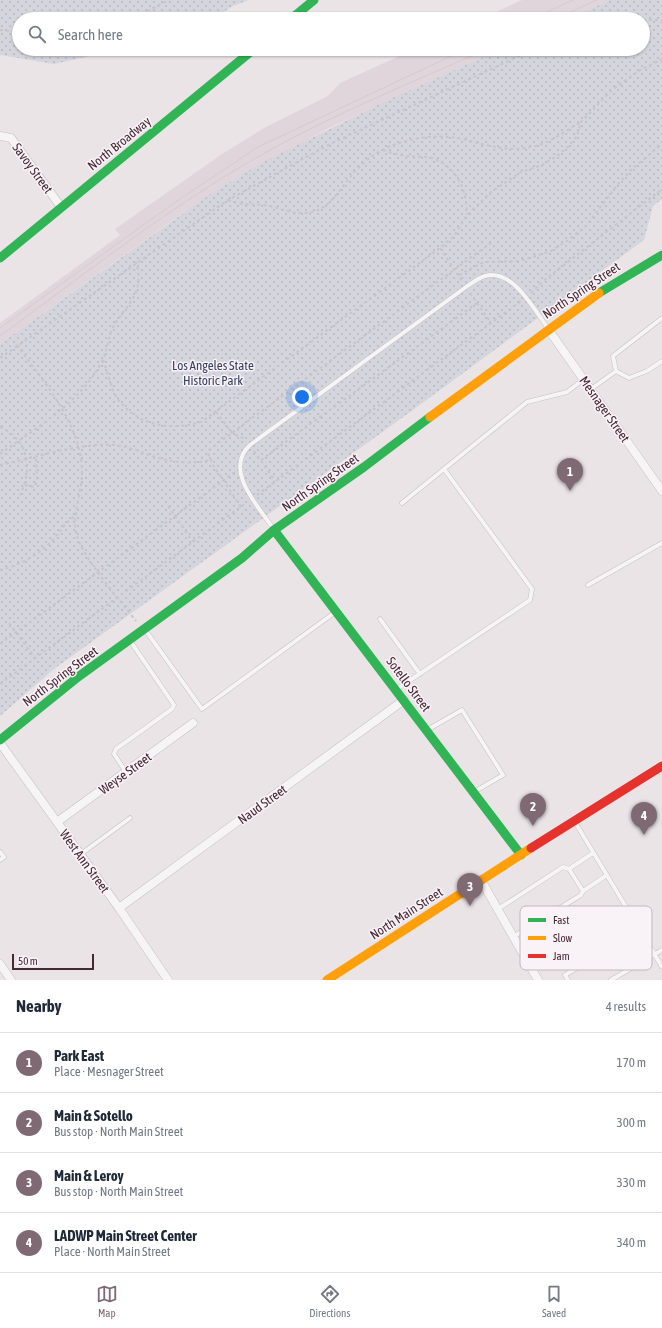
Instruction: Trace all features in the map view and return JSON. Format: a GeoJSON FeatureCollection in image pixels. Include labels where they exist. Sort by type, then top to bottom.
{"type":"FeatureCollection","features":[{"type":"Feature","properties":{"kind":"main road"},"geometry":{"type":"LineString","coordinates":[[299,12],[314,0]]}},
{"type":"Feature","properties":{"kind":"main road","name":"North Broadway"},"geometry":{"type":"LineString","coordinates":[[0,258],[246,56]]}},
{"type":"Feature","properties":{"kind":"main road","name":"North Spring Street"},"geometry":{"type":"LineString","coordinates":[[0,740],[78,677],[242,558],[274,530],[364,467],[548,329],[603,290],[662,256]]}},
{"type":"Feature","properties":{"kind":"main road","name":"Sotello Street"},"geometry":{"type":"LineString","coordinates":[[274,530],[521,854]]}},
{"type":"Feature","properties":{"kind":"main road","name":"North Main Street"},"geometry":{"type":"LineString","coordinates":[[327,980],[574,820],[662,766]]}},
{"type":"Feature","properties":{"kind":"street","name":"Savoy Street"},"geometry":{"type":"LineString","coordinates":[[0,136],[11,138],[61,208]]}},
{"type":"Feature","properties":{"kind":"street","name":"Mesnager Street"},"geometry":{"type":"LineString","coordinates":[[548,329],[585,379],[662,491]]}},
{"type":"Feature","properties":{"kind":"street","name":"Naud Street"},"geometry":{"type":"LineString","coordinates":[[119,908],[404,700]]}},
{"type":"Feature","properties":{"kind":"street","name":"Weyse Street"},"geometry":{"type":"LineString","coordinates":[[57,822],[193,723]]}},
{"type":"Feature","properties":{"kind":"street","name":"West Ann Street"},"geometry":{"type":"LineString","coordinates":[[0,743],[81,854],[168,980]]}},
{"type":"Feature","properties":{"kind":"street"},"geometry":{"type":"LineString","coordinates":[[481,880],[520,948]]}},
{"type":"Feature","properties":{"kind":"street"},"geometry":{"type":"LineString","coordinates":[[0,964],[11,980]]}},
{"type":"Feature","properties":{"kind":"street"},"geometry":{"type":"LineString","coordinates":[[532,970],[538,980]]}},
{"type":"Feature","properties":{"kind":"lane"},"geometry":{"type":"LineString","coordinates":[[274,530],[245,488],[240,470],[242,455],[250,445],[478,279],[486,275],[495,275],[511,281],[526,298],[548,329]]}},
{"type":"Feature","properties":{"kind":"lane"},"geometry":{"type":"LineString","coordinates":[[616,371],[613,356],[662,318]]}},
{"type":"Feature","properties":{"kind":"lane"},"geometry":{"type":"LineString","coordinates":[[616,371],[629,378],[647,371],[662,361]]}},
{"type":"Feature","properties":{"kind":"lane"},"geometry":{"type":"LineString","coordinates":[[591,389],[616,371]]}},
{"type":"Feature","properties":{"kind":"lane"},"geometry":{"type":"LineString","coordinates":[[402,503],[527,402],[567,392],[585,379]]}},
{"type":"Feature","properties":{"kind":"lane"},"geometry":{"type":"LineString","coordinates":[[396,689],[530,600],[532,589],[444,469]]}},
{"type":"Feature","properties":{"kind":"lane"},"geometry":{"type":"LineString","coordinates":[[588,585],[662,543]]}},
{"type":"Feature","properties":{"kind":"lane"},"geometry":{"type":"LineString","coordinates":[[143,630],[202,709],[337,611]]}},
{"type":"Feature","properties":{"kind":"lane"},"geometry":{"type":"LineString","coordinates":[[380,619],[420,674]]}},
{"type":"Feature","properties":{"kind":"lane"},"geometry":{"type":"LineString","coordinates":[[126,772],[114,754],[116,749],[172,709],[174,705],[130,640]]}},
{"type":"Feature","properties":{"kind":"lane"},"geometry":{"type":"LineString","coordinates":[[427,730],[462,710],[503,775],[474,792]]}},
{"type":"Feature","properties":{"kind":"lane"},"geometry":{"type":"LineString","coordinates":[[81,854],[130,818]]}},
{"type":"Feature","properties":{"kind":"lane"},"geometry":{"type":"LineString","coordinates":[[574,820],[625,906]]}},
{"type":"Feature","properties":{"kind":"lane"},"geometry":{"type":"LineString","coordinates":[[0,852],[4,857],[0,860]]}},
{"type":"Feature","properties":{"kind":"lane"},"geometry":{"type":"LineString","coordinates":[[570,869],[593,852]]}},
{"type":"Feature","properties":{"kind":"lane"},"geometry":{"type":"LineString","coordinates":[[497,909],[562,867],[570,869],[582,893]]}},
{"type":"Feature","properties":{"kind":"lane"},"geometry":{"type":"LineString","coordinates":[[561,906],[607,875]]}},
{"type":"Feature","properties":{"kind":"lane"},"geometry":{"type":"LineString","coordinates":[[513,936],[520,932]]}},
{"type":"Feature","properties":{"kind":"lane"},"geometry":{"type":"LineString","coordinates":[[654,954],[662,950]]}},
{"type":"Feature","properties":{"kind":"lane"},"geometry":{"type":"LineString","coordinates":[[652,951],[662,967]]}},
{"type":"Feature","properties":{"kind":"lane"},"geometry":{"type":"LineString","coordinates":[[568,980],[565,975],[573,970]]}},
{"type":"Feature","properties":{"kind":"lane"},"geometry":{"type":"LineString","coordinates":[[611,980],[628,970]]}},
{"type":"Feature","properties":{"kind":"path"},"geometry":{"type":"LineString","coordinates":[[146,12],[169,0]]}},
{"type":"Feature","properties":{"kind":"path"},"geometry":{"type":"LineString","coordinates":[[650,20],[662,20]]}},
{"type":"Feature","properties":{"kind":"path"},"geometry":{"type":"LineString","coordinates":[[0,30],[12,31]]}},
{"type":"Feature","properties":{"kind":"path"},"geometry":{"type":"LineString","coordinates":[[0,358],[136,262],[228,200],[330,144],[519,56]]}},
{"type":"Feature","properties":{"kind":"path"},"geometry":{"type":"LineString","coordinates":[[228,200],[236,204],[262,205],[291,212],[303,213],[323,208],[333,201],[352,174],[383,150],[410,139],[430,136],[462,139],[489,147],[519,149],[536,146],[551,140],[581,122],[623,81],[662,59]]}},
{"type":"Feature","properties":{"kind":"path"},"geometry":{"type":"LineString","coordinates":[[103,360],[117,398],[139,418],[163,427],[178,427],[200,422],[216,412],[440,248],[454,236],[467,215],[504,182],[521,172],[542,166],[557,156],[568,147],[576,136],[581,122]]}},
{"type":"Feature","properties":{"kind":"path"},"geometry":{"type":"LineString","coordinates":[[458,275],[484,262],[519,261],[551,251],[568,241],[586,226],[619,183],[633,168],[662,144]]}},
{"type":"Feature","properties":{"kind":"path"},"geometry":{"type":"LineString","coordinates":[[383,150],[397,155],[432,158],[444,164],[452,171],[464,188],[467,215]]}},
{"type":"Feature","properties":{"kind":"path"},"geometry":{"type":"LineString","coordinates":[[531,294],[542,282],[662,189]]}},
{"type":"Feature","properties":{"kind":"path"},"geometry":{"type":"LineString","coordinates":[[241,507],[211,460],[208,453],[210,449],[492,242]]}},
{"type":"Feature","properties":{"kind":"path"},"geometry":{"type":"LineString","coordinates":[[440,248],[462,281]]}},
{"type":"Feature","properties":{"kind":"path"},"geometry":{"type":"LineString","coordinates":[[0,454],[62,410],[91,380],[103,360],[114,326],[136,295],[138,278],[136,262]]}},
{"type":"Feature","properties":{"kind":"path"},"geometry":{"type":"LineString","coordinates":[[470,293],[491,323]]}},
{"type":"Feature","properties":{"kind":"path"},"geometry":{"type":"LineString","coordinates":[[260,460],[477,303]]}},
{"type":"Feature","properties":{"kind":"path"},"geometry":{"type":"LineString","coordinates":[[258,494],[519,303]]}},
{"type":"Feature","properties":{"kind":"path"},"geometry":{"type":"LineString","coordinates":[[17,345],[62,410],[72,428],[79,448],[82,458],[82,489],[76,516],[77,537],[84,552],[143,630]]}},
{"type":"Feature","properties":{"kind":"path"},"geometry":{"type":"LineString","coordinates":[[302,382],[311,393]]}},
{"type":"Feature","properties":{"kind":"path"},"geometry":{"type":"LineString","coordinates":[[216,412],[232,433],[246,440]]}},
{"type":"Feature","properties":{"kind":"path"},"geometry":{"type":"LineString","coordinates":[[0,427],[16,438],[24,451],[28,466],[25,485],[20,495]]}},
{"type":"Feature","properties":{"kind":"path"},"geometry":{"type":"LineString","coordinates":[[0,465],[79,448],[113,445],[128,447],[175,462],[189,463],[211,460]]}},
{"type":"Feature","properties":{"kind":"path"},"geometry":{"type":"LineString","coordinates":[[254,451],[275,481]]}},
{"type":"Feature","properties":{"kind":"path"},"geometry":{"type":"LineString","coordinates":[[25,485],[35,488],[37,479],[36,457]]}},
{"type":"Feature","properties":{"kind":"path"},"geometry":{"type":"LineString","coordinates":[[0,644],[233,472],[240,470]]}},
{"type":"Feature","properties":{"kind":"path"},"geometry":{"type":"LineString","coordinates":[[0,684],[247,502]]}},
{"type":"Feature","properties":{"kind":"path"},"geometry":{"type":"LineString","coordinates":[[168,506],[193,542]]}},
{"type":"Feature","properties":{"kind":"path"},"geometry":{"type":"LineString","coordinates":[[0,570],[13,566],[41,551],[52,541],[68,521],[76,516]]}},
{"type":"Feature","properties":{"kind":"path"},"geometry":{"type":"LineString","coordinates":[[9,623],[35,658]]}},
{"type":"Feature","properties":{"kind":"shaded area"},"geometry":{"type":"Polygon","coordinates":[[[522,0],[610,0],[583,12],[496,12],[522,0]]]}},
{"type":"Feature","properties":{"kind":"shaded area"},"geometry":{"type":"Polygon","coordinates":[[[400,56],[486,56],[331,127],[235,179],[173,220],[0,344],[0,323],[120,235],[115,229],[222,154],[264,128],[328,96],[340,83],[400,56]]]}},
{"type":"Feature","properties":{"kind":"green space"},"geometry":{"type":"Polygon","coordinates":[[[0,0],[249,0],[233,6],[224,12],[12,12],[12,56],[89,56],[54,64],[0,55],[0,0]]]}},
{"type":"Feature","properties":{"kind":"green space","name":"Los Angeles State Historic Park"},"geometry":{"type":"Polygon","coordinates":[[[610,0],[662,0],[662,199],[653,206],[644,240],[406,415],[54,669],[0,716],[0,344],[209,195],[263,162],[384,102],[486,56],[650,56],[650,12],[583,12],[610,0]]]}},
{"type":"Feature","properties":{"kind":"tram line"},"geometry":{"type":"LineString","coordinates":[[547,12],[573,0]]}},
{"type":"Feature","properties":{"kind":"tram line"},"geometry":{"type":"LineString","coordinates":[[570,12],[597,0]]}},
{"type":"Feature","properties":{"kind":"tram line"},"geometry":{"type":"LineString","coordinates":[[0,328],[174,203],[258,147],[451,56]]}},
{"type":"Feature","properties":{"kind":"tram line"},"geometry":{"type":"LineString","coordinates":[[0,336],[160,219],[227,175],[289,140],[345,112],[472,56]]}},
{"type":"Feature","properties":{"kind":"traffic: fast"},"geometry":{"type":"LineString","coordinates":[[299,12],[314,0]]}},
{"type":"Feature","properties":{"kind":"traffic: fast"},"geometry":{"type":"LineString","coordinates":[[0,258],[245,56]]}},
{"type":"Feature","properties":{"kind":"traffic: fast"},"geometry":{"type":"LineString","coordinates":[[599,293],[662,255]]}},
{"type":"Feature","properties":{"kind":"traffic: fast"},"geometry":{"type":"LineString","coordinates":[[0,740],[78,677],[242,558],[274,530],[364,467],[430,417]]}},
{"type":"Feature","properties":{"kind":"traffic: fast"},"geometry":{"type":"LineString","coordinates":[[274,530],[521,855]]}},
{"type":"Feature","properties":{"kind":"traffic: slow"},"geometry":{"type":"LineString","coordinates":[[430,417],[599,293]]}},
{"type":"Feature","properties":{"kind":"traffic: slow"},"geometry":{"type":"LineString","coordinates":[[327,980],[531,848]]}},
{"type":"Feature","properties":{"kind":"traffic: jam"},"geometry":{"type":"LineString","coordinates":[[531,848],[662,766]]}},
{"type":"Feature","properties":{"kind":"place","name":"Park East"},"geometry":{"type":"Point","coordinates":[570,491]}},
{"type":"Feature","properties":{"kind":"place","name":"Main & Sotello"},"geometry":{"type":"Point","coordinates":[533,826]}},
{"type":"Feature","properties":{"kind":"place","name":"LADWP Main Street Center"},"geometry":{"type":"Point","coordinates":[644,835]}},
{"type":"Feature","properties":{"kind":"place","name":"Main & Leroy"},"geometry":{"type":"Point","coordinates":[470,906]}}]}
